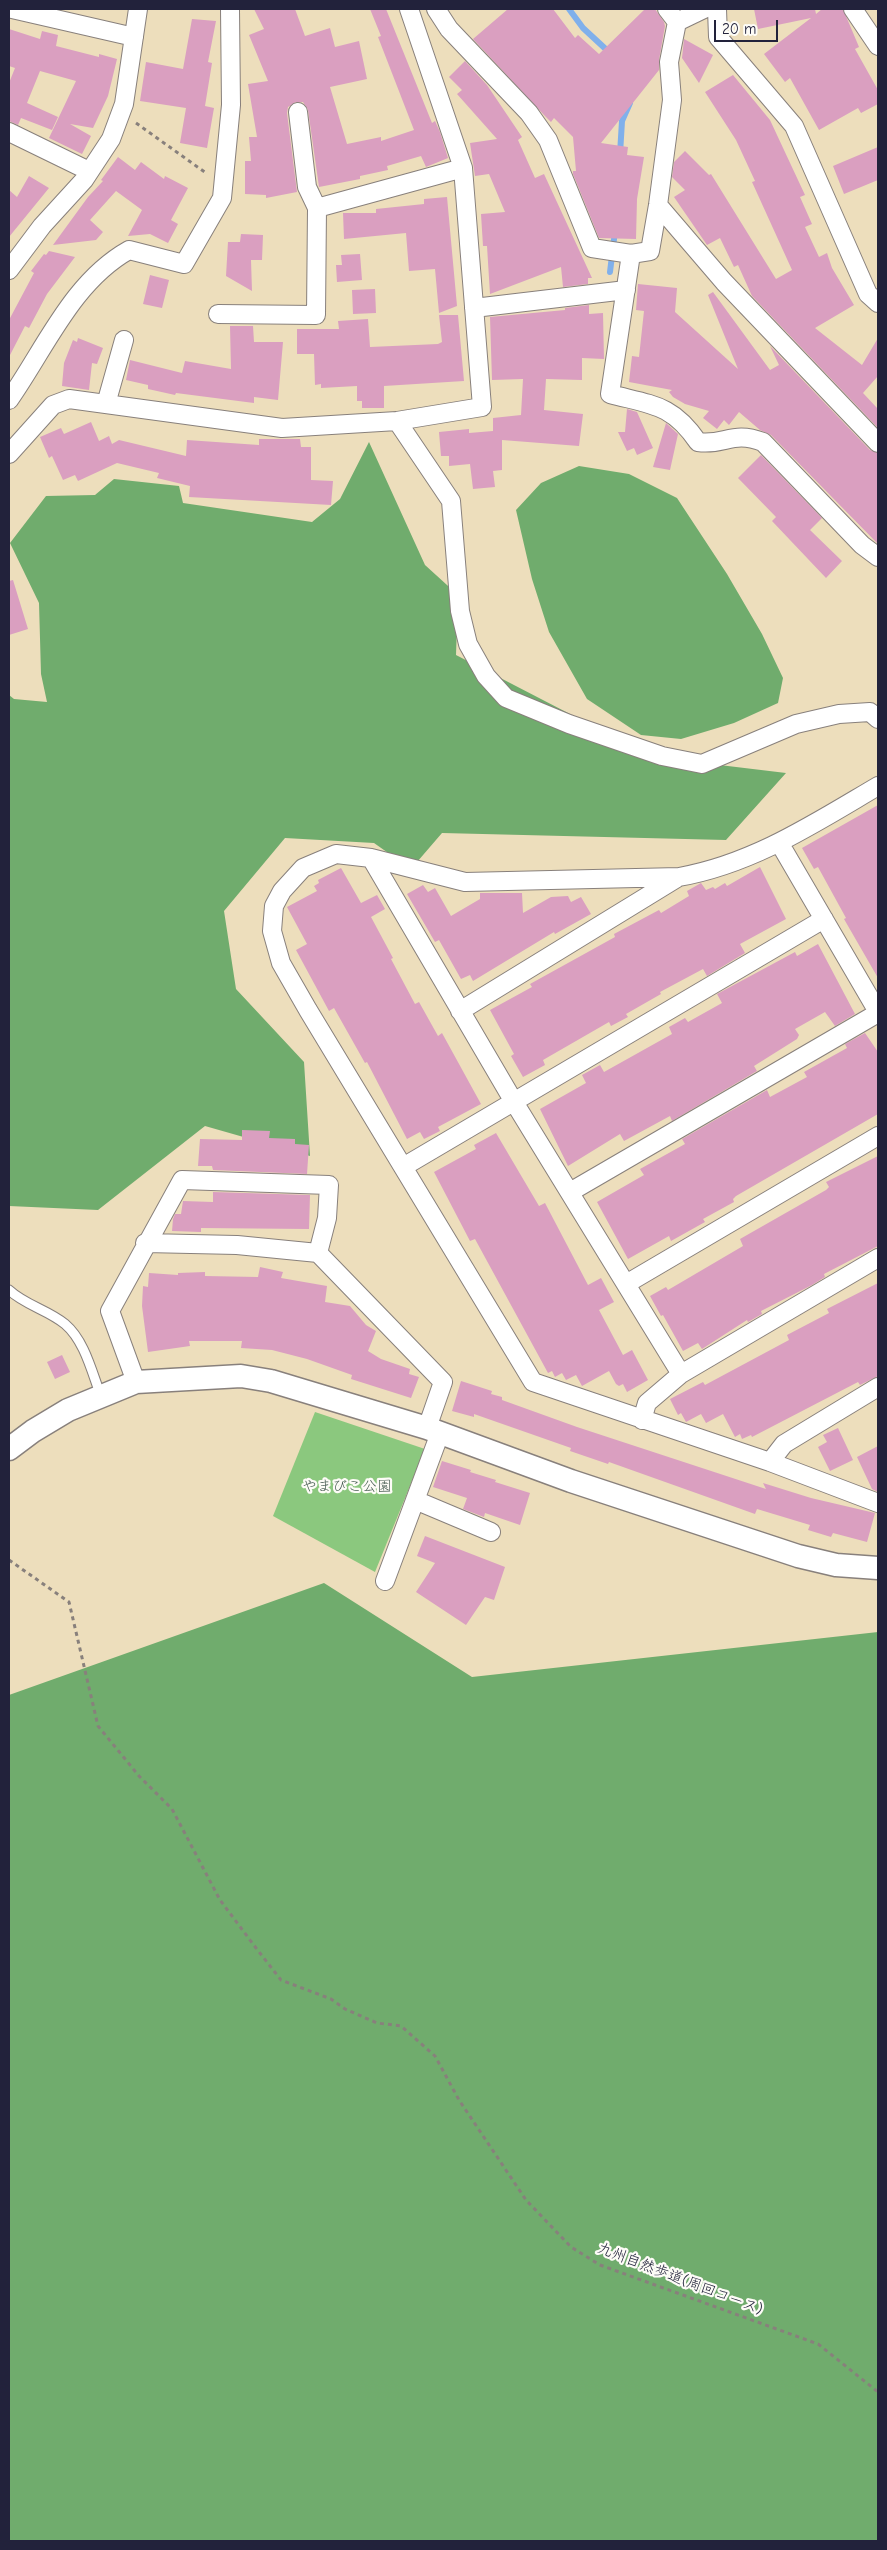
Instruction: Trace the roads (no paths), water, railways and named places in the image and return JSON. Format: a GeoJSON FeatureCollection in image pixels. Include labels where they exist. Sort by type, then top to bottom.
{"type":"FeatureCollection","features":[{"type":"Feature","properties":{"kind":"street"},"geometry":{"type":"LineString","coordinates":[[12,9],[134,37]]}},
{"type":"Feature","properties":{"kind":"street"},"geometry":{"type":"LineString","coordinates":[[9,270],[42,226],[90,171],[111,139],[120,112],[138,9]]}},
{"type":"Feature","properties":{"kind":"street"},"geometry":{"type":"LineString","coordinates":[[9,400],[60,320],[89,282],[112,260],[130,250],[184,264],[222,198],[231,105],[230,9]]}},
{"type":"Feature","properties":{"kind":"street"},"geometry":{"type":"LineString","coordinates":[[9,454],[53,405],[69,399],[282,428],[397,421],[482,407],[463,168],[409,9]]}},
{"type":"Feature","properties":{"kind":"street"},"geometry":{"type":"LineString","coordinates":[[436,9],[449,29],[529,112],[548,140],[592,248],[631,254],[650,251],[658,205],[672,100],[669,62],[672,15],[704,9]]}},
{"type":"Feature","properties":{"kind":"street"},"geometry":{"type":"LineString","coordinates":[[717,9],[718,37],[794,126],[868,294],[878,303]]}},
{"type":"Feature","properties":{"kind":"street"},"geometry":{"type":"LineString","coordinates":[[853,9],[878,46]]}},
{"type":"Feature","properties":{"kind":"street"},"geometry":{"type":"LineString","coordinates":[[218,314],[316,315],[317,208],[307,187],[298,112]]}},
{"type":"Feature","properties":{"kind":"street"},"geometry":{"type":"LineString","coordinates":[[9,132],[90,171]]}},
{"type":"Feature","properties":{"kind":"street"},"geometry":{"type":"LineString","coordinates":[[317,208],[463,168]]}},
{"type":"Feature","properties":{"kind":"street"},"geometry":{"type":"LineString","coordinates":[[658,205],[724,282],[878,442]]}},
{"type":"Feature","properties":{"kind":"street"},"geometry":{"type":"LineString","coordinates":[[631,254],[610,394],[667,409],[685,423],[698,442],[710,444],[735,436],[763,442],[862,545],[878,556]]}},
{"type":"Feature","properties":{"kind":"street"},"geometry":{"type":"LineString","coordinates":[[474,308],[626,290]]}},
{"type":"Feature","properties":{"kind":"street"},"geometry":{"type":"LineString","coordinates":[[106,404],[124,340]]}},
{"type":"Feature","properties":{"kind":"street"},"geometry":{"type":"LineString","coordinates":[[397,421],[451,501],[460,611],[468,644],[486,676],[506,698],[569,724],[662,756],[702,764],[796,724],[839,714],[870,712],[878,719]]}},
{"type":"Feature","properties":{"kind":"street"},"geometry":{"type":"LineString","coordinates":[[878,786],[780,844],[706,872],[679,877],[465,882],[370,858],[336,854],[304,868],[282,891],[274,906],[272,931],[281,963],[533,1382],[770,1462],[878,1503]]}},
{"type":"Feature","properties":{"kind":"street"},"geometry":{"type":"LineString","coordinates":[[570,1192],[878,1013],[780,844]]}},
{"type":"Feature","properties":{"kind":"street"},"geometry":{"type":"LineString","coordinates":[[370,858],[514,1102],[681,1374]]}},
{"type":"Feature","properties":{"kind":"street"},"geometry":{"type":"LineString","coordinates":[[460,1011],[679,877]]}},
{"type":"Feature","properties":{"kind":"street"},"geometry":{"type":"LineString","coordinates":[[403,1167],[824,919]]}},
{"type":"Feature","properties":{"kind":"street"},"geometry":{"type":"LineString","coordinates":[[626,1284],[878,1136]]}},
{"type":"Feature","properties":{"kind":"street"},"geometry":{"type":"LineString","coordinates":[[136,1382],[110,1311],[145,1243],[182,1180],[329,1185],[327,1218],[318,1254]]}},
{"type":"Feature","properties":{"kind":"street"},"geometry":{"type":"LineString","coordinates":[[145,1243],[237,1245],[318,1254],[442,1382],[434,1430],[415,1500],[385,1581]]}},
{"type":"Feature","properties":{"kind":"street"},"geometry":{"type":"LineString","coordinates":[[642,1420],[647,1403],[681,1374],[878,1258]]}},
{"type":"Feature","properties":{"kind":"street"},"geometry":{"type":"LineString","coordinates":[[9,1449],[33,1431],[68,1410],[136,1382],[241,1376],[271,1381],[434,1430],[571,1481],[798,1556],[836,1566],[878,1568]]}},
{"type":"Feature","properties":{"kind":"street"},"geometry":{"type":"LineString","coordinates":[[770,1462],[784,1444],[878,1387]]}},
{"type":"Feature","properties":{"kind":"street"},"geometry":{"type":"LineString","coordinates":[[415,1500],[491,1532]]}},
{"type":"Feature","properties":{"kind":"lane"},"geometry":{"type":"LineString","coordinates":[[9,1290],[16,1297],[65,1325],[84,1352],[101,1397]]}},
{"type":"Feature","properties":{"kind":"waterway"},"geometry":{"type":"LineString","coordinates":[[569,9],[583,28],[610,53]]}},
{"type":"Feature","properties":{"kind":"waterway"},"geometry":{"type":"LineString","coordinates":[[620,154],[622,121],[630,103]]}},
{"type":"Feature","properties":{"kind":"waterway"},"geometry":{"type":"LineString","coordinates":[[610,272],[615,231]]}},
{"type":"Feature","properties":{"kind":"park label","name":"やまびこ公園"},"geometry":{"type":"Point","coordinates":[347,1487]}}]}
